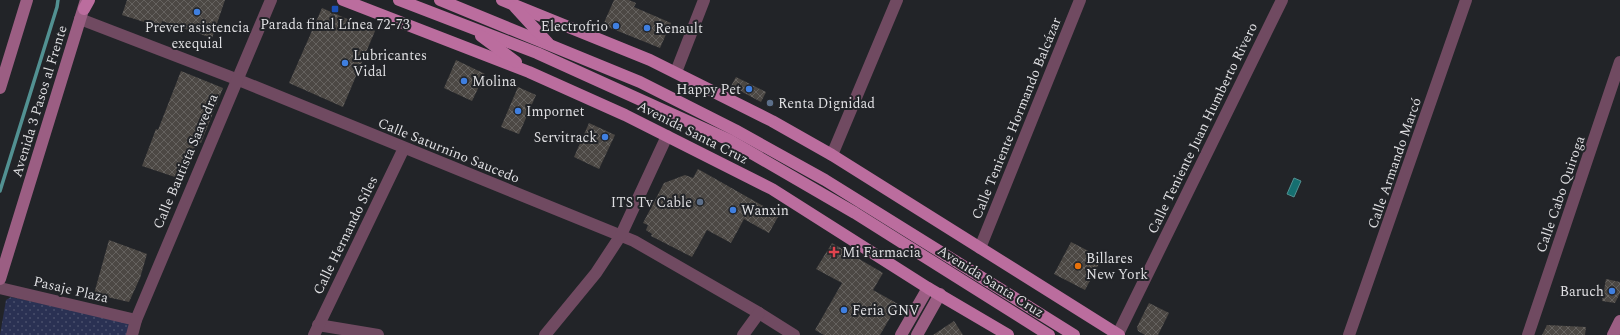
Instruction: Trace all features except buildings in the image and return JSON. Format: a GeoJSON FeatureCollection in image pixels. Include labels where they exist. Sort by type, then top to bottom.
{"type":"FeatureCollection","features":[{"type":"Feature","properties":{"kind":"main road"},"geometry":{"type":"LineString","coordinates":[[0,88],[27,0]]}},
{"type":"Feature","properties":{"kind":"main road","name":"Avenida Santa Cruz"},"geometry":{"type":"LineString","coordinates":[[343,0],[529,72],[667,136],[772,189],[928,288],[1008,335]]}},
{"type":"Feature","properties":{"kind":"main road","name":"Avenida Santa Cruz"},"geometry":{"type":"LineString","coordinates":[[399,0],[544,56],[729,140],[855,213],[1049,335]]}},
{"type":"Feature","properties":{"kind":"main road","name":"Avenida Santa Cruz"},"geometry":{"type":"LineString","coordinates":[[440,0],[640,82],[735,130],[825,180],[1074,335]]}},
{"type":"Feature","properties":{"kind":"main road"},"geometry":{"type":"LineString","coordinates":[[509,1],[550,46]]}},
{"type":"Feature","properties":{"kind":"main road","name":"Avenida Santa Cruz"},"geometry":{"type":"LineString","coordinates":[[509,1],[676,72],[772,121],[832,155],[1118,334]]}},
{"type":"Feature","properties":{"kind":"main road","name":"Avenida 3 Pasos al Frente"},"geometry":{"type":"LineString","coordinates":[[0,279],[85,7]]}},
{"type":"Feature","properties":{"kind":"main road"},"geometry":{"type":"LineString","coordinates":[[467,26],[529,72]]}},
{"type":"Feature","properties":{"kind":"main road"},"geometry":{"type":"LineString","coordinates":[[901,335],[928,288]]}},
{"type":"Feature","properties":{"kind":"main road"},"geometry":{"type":"LineString","coordinates":[[917,335],[940,294]]}},
{"type":"Feature","properties":{"kind":"main road"},"geometry":{"type":"LineString","coordinates":[[1613,335],[1620,321]]}},
{"type":"Feature","properties":{"kind":"street","name":"Calle Bautista Saavedra"},"geometry":{"type":"LineString","coordinates":[[132,335],[136,320],[236,79],[271,0]]}},
{"type":"Feature","properties":{"kind":"street"},"geometry":{"type":"LineString","coordinates":[[676,72],[704,0]]}},
{"type":"Feature","properties":{"kind":"street"},"geometry":{"type":"LineString","coordinates":[[832,155],[897,0]]}},
{"type":"Feature","properties":{"kind":"street","name":"Calle Teniente Hormando Balcázar"},"geometry":{"type":"LineString","coordinates":[[980,248],[1080,0]]}},
{"type":"Feature","properties":{"kind":"street","name":"Calle Teniente Juan Humberto Rivero"},"geometry":{"type":"LineString","coordinates":[[1118,334],[1282,0]]}},
{"type":"Feature","properties":{"kind":"street","name":"Calle Armando Marcó"},"geometry":{"type":"LineString","coordinates":[[1349,335],[1466,0]]}},
{"type":"Feature","properties":{"kind":"street","name":"Calle Saturnino Saucedo"},"geometry":{"type":"LineString","coordinates":[[85,7],[236,79],[621,235],[759,313],[794,335]]}},
{"type":"Feature","properties":{"kind":"street","name":"Calle Cabo Quiroga"},"geometry":{"type":"LineString","coordinates":[[1528,335],[1620,62]]}},
{"type":"Feature","properties":{"kind":"street"},"geometry":{"type":"LineString","coordinates":[[545,335],[596,273],[621,235],[667,136]]}},
{"type":"Feature","properties":{"kind":"street","name":"Calle Hernando Síles"},"geometry":{"type":"LineString","coordinates":[[316,330],[404,148]]}},
{"type":"Feature","properties":{"kind":"street","name":"Pasaje Plaza"},"geometry":{"type":"LineString","coordinates":[[0,288],[136,320]]}},
{"type":"Feature","properties":{"kind":"street"},"geometry":{"type":"LineString","coordinates":[[743,335],[759,313]]}},
{"type":"Feature","properties":{"kind":"street"},"geometry":{"type":"LineString","coordinates":[[316,330],[378,335]]}},
{"type":"Feature","properties":{"kind":"shaded area"},"geometry":{"type":"Polygon","coordinates":[[[1294,178],[1301,181],[1294,197],[1287,194],[1294,178]]]}},
{"type":"Feature","properties":{"kind":"shaded area"},"geometry":{"type":"Polygon","coordinates":[[[11,297],[127,322],[129,325],[127,335],[0,335],[6,300],[11,297]]]}},
{"type":"Feature","properties":{"kind":"waterway"},"geometry":{"type":"LineString","coordinates":[[0,191],[58,0]]}},
{"type":"Feature","properties":{"kind":"place","name":"Parada final Línea 72-73"},"geometry":{"type":"Point","coordinates":[335,9]}},
{"type":"Feature","properties":{"kind":"place","name":"Prever asistencia exequial"},"geometry":{"type":"Point","coordinates":[197,12]}},
{"type":"Feature","properties":{"kind":"place","name":"Electrofrio"},"geometry":{"type":"Point","coordinates":[616,26]}},
{"type":"Feature","properties":{"kind":"place","name":"Renault"},"geometry":{"type":"Point","coordinates":[647,28]}},
{"type":"Feature","properties":{"kind":"place","name":"Lubricantes Vidal"},"geometry":{"type":"Point","coordinates":[345,63]}},
{"type":"Feature","properties":{"kind":"place","name":"Molina"},"geometry":{"type":"Point","coordinates":[464,81]}},
{"type":"Feature","properties":{"kind":"place","name":"Happy Pet"},"geometry":{"type":"Point","coordinates":[749,89]}},
{"type":"Feature","properties":{"kind":"place","name":"Renta Dignidad"},"geometry":{"type":"Point","coordinates":[770,103]}},
{"type":"Feature","properties":{"kind":"place","name":"Impornet"},"geometry":{"type":"Point","coordinates":[518,111]}},
{"type":"Feature","properties":{"kind":"place","name":"Servitrack"},"geometry":{"type":"Point","coordinates":[605,137]}},
{"type":"Feature","properties":{"kind":"place","name":"ITS Tv Cable"},"geometry":{"type":"Point","coordinates":[700,202]}},
{"type":"Feature","properties":{"kind":"place","name":"Wanxin"},"geometry":{"type":"Point","coordinates":[733,210]}},
{"type":"Feature","properties":{"kind":"place","name":"Mi Farmacia"},"geometry":{"type":"Point","coordinates":[834,252]}},
{"type":"Feature","properties":{"kind":"place","name":"Billares New York"},"geometry":{"type":"Point","coordinates":[1078,266]}},
{"type":"Feature","properties":{"kind":"place","name":"Baruch"},"geometry":{"type":"Point","coordinates":[1612,291]}},
{"type":"Feature","properties":{"kind":"place","name":"Feria GNV"},"geometry":{"type":"Point","coordinates":[844,310]}}]}
